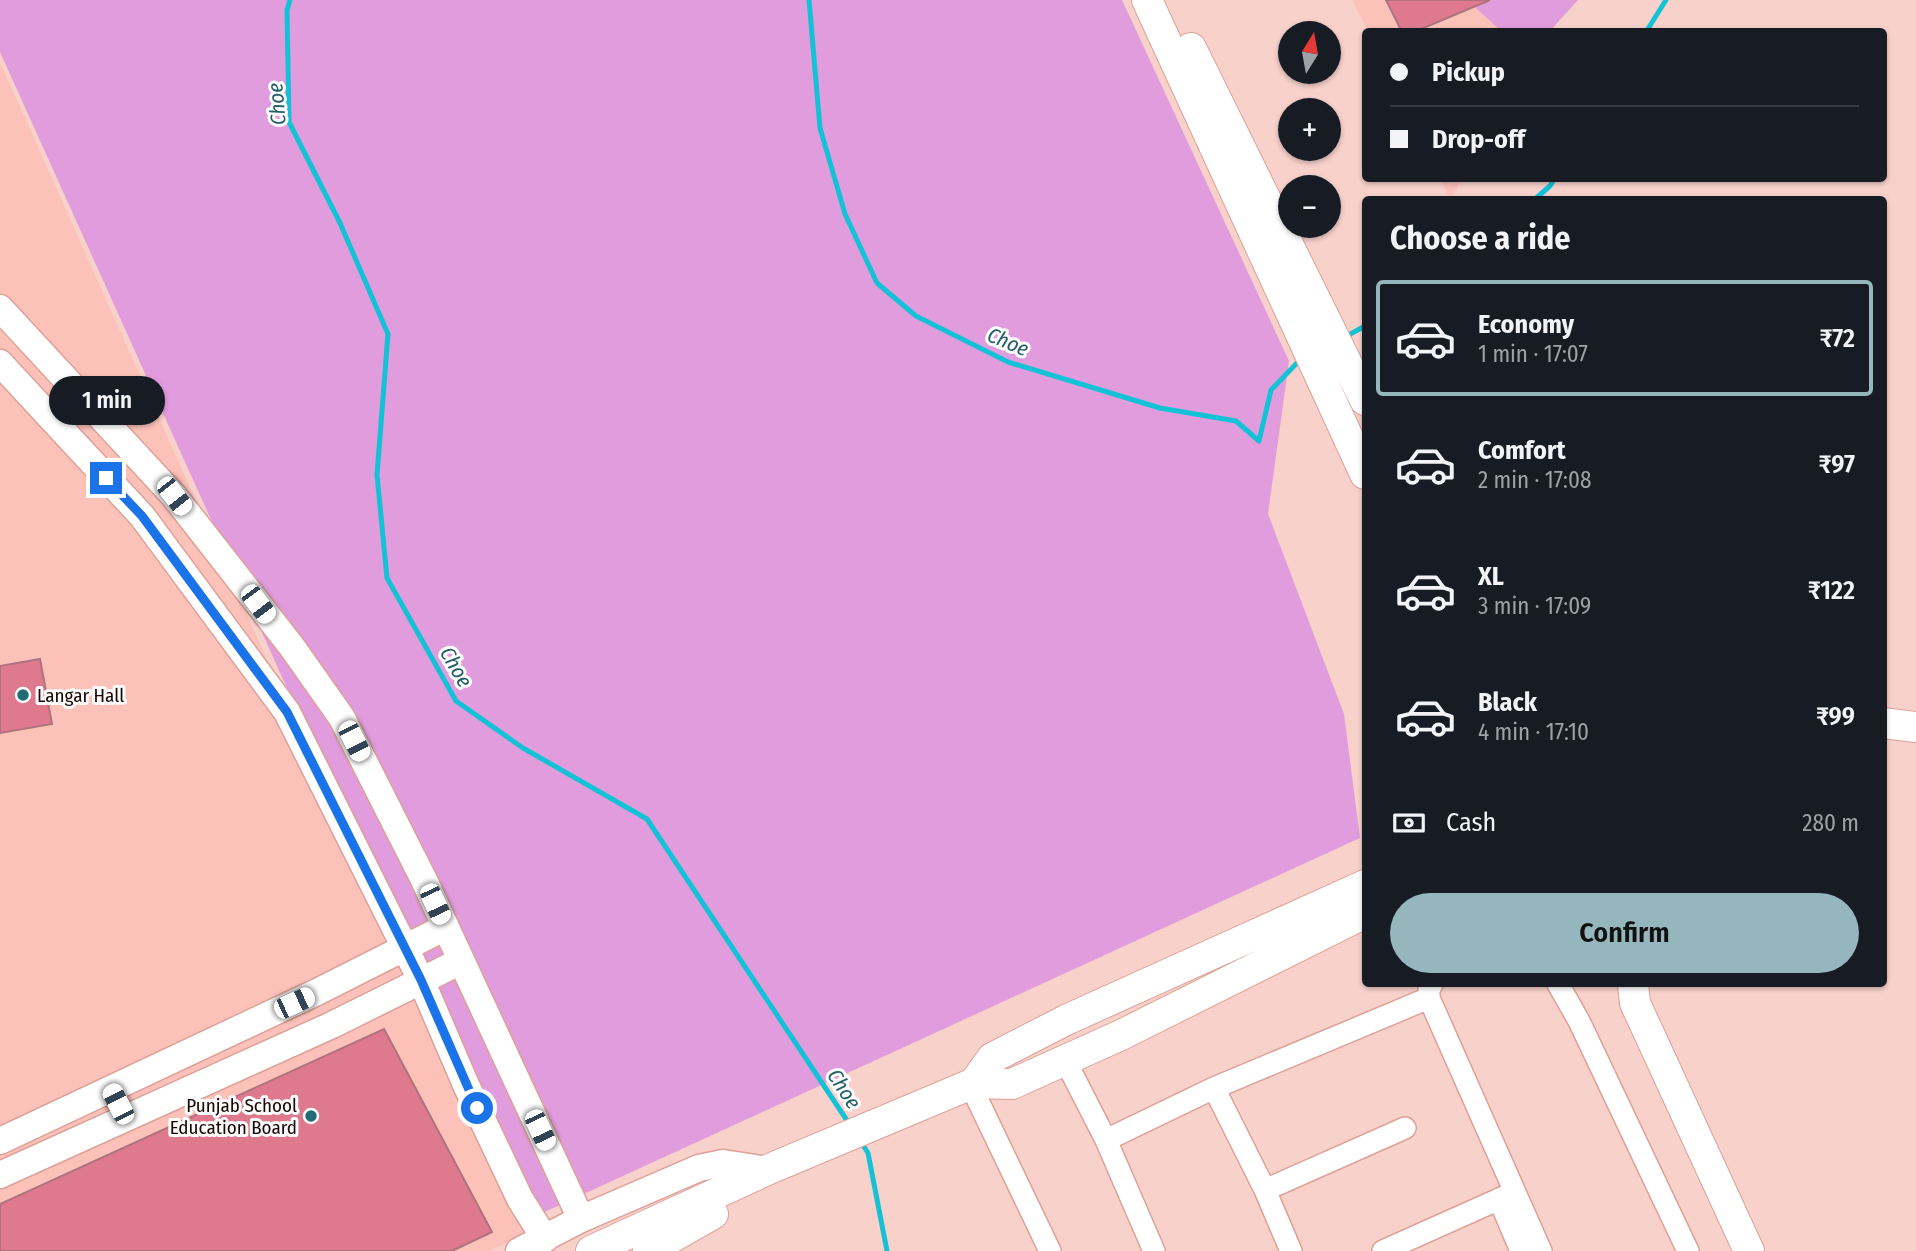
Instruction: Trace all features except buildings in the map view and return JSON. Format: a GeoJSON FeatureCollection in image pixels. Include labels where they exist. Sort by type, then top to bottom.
{"type":"FeatureCollection","features":[{"type":"Feature","properties":{"kind":"main road"},"geometry":{"type":"LineString","coordinates":[[1147,0],[1240,173],[1292,282],[1357,385],[1327,391]]}},
{"type":"Feature","properties":{"kind":"main road"},"geometry":{"type":"LineString","coordinates":[[1169,0],[1240,173]]}},
{"type":"Feature","properties":{"kind":"main road"},"geometry":{"type":"LineString","coordinates":[[1292,282],[1327,391],[1362,467]]}},
{"type":"Feature","properties":{"kind":"main road"},"geometry":{"type":"LineString","coordinates":[[1887,723],[1916,727]]}},
{"type":"Feature","properties":{"kind":"main road"},"geometry":{"type":"LineString","coordinates":[[1887,738],[1916,741]]}},
{"type":"Feature","properties":{"kind":"main road"},"geometry":{"type":"LineString","coordinates":[[972,1084],[992,1059],[1066,1020],[1362,886]]}},
{"type":"Feature","properties":{"kind":"main road"},"geometry":{"type":"LineString","coordinates":[[591,1251],[775,1167],[972,1084],[1012,1084],[1121,1035],[1362,914]]}},
{"type":"Feature","properties":{"kind":"main road"},"geometry":{"type":"LineString","coordinates":[[1633,987],[1635,1003],[1749,1251]]}},
{"type":"Feature","properties":{"kind":"main road"},"geometry":{"type":"LineString","coordinates":[[648,1251],[775,1178],[775,1167]]}},
{"type":"Feature","properties":{"kind":"street"},"geometry":{"type":"LineString","coordinates":[[0,308],[174,496],[342,718],[446,927],[581,1219]]}},
{"type":"Feature","properties":{"kind":"street"},"geometry":{"type":"LineString","coordinates":[[0,363],[142,516],[277,696],[421,980],[466,1085],[520,1199],[545,1239]]}},
{"type":"Feature","properties":{"kind":"street"},"geometry":{"type":"LineString","coordinates":[[0,1141],[317,992],[446,927]]}},
{"type":"Feature","properties":{"kind":"street"},"geometry":{"type":"LineString","coordinates":[[0,1175],[332,1025],[461,961]]}},
{"type":"Feature","properties":{"kind":"street"},"geometry":{"type":"LineString","coordinates":[[1560,987],[1579,1021],[1688,1251]]}},
{"type":"Feature","properties":{"kind":"street"},"geometry":{"type":"LineString","coordinates":[[1106,1140],[1214,1088],[1431,991],[1507,1196],[1521,1251]]}},
{"type":"Feature","properties":{"kind":"street"},"geometry":{"type":"LineString","coordinates":[[317,992],[332,1025]]}},
{"type":"Feature","properties":{"kind":"street"},"geometry":{"type":"LineString","coordinates":[[1065,1060],[1106,1140],[1154,1251]]}},
{"type":"Feature","properties":{"kind":"street"},"geometry":{"type":"LineString","coordinates":[[972,1084],[1050,1251]]}},
{"type":"Feature","properties":{"kind":"street"},"geometry":{"type":"LineString","coordinates":[[1214,1088],[1265,1190],[1291,1251]]}},
{"type":"Feature","properties":{"kind":"street"},"geometry":{"type":"LineString","coordinates":[[111,1090],[125,1118]]}},
{"type":"Feature","properties":{"kind":"street"},"geometry":{"type":"LineString","coordinates":[[1265,1190],[1405,1128]]}},
{"type":"Feature","properties":{"kind":"street"},"geometry":{"type":"LineString","coordinates":[[519,1251],[581,1219],[713,1163],[775,1167]]}},
{"type":"Feature","properties":{"kind":"street"},"geometry":{"type":"LineString","coordinates":[[1383,1251],[1507,1196]]}},
{"type":"Feature","properties":{"kind":"street"},"geometry":{"type":"LineString","coordinates":[[1507,1196],[1541,1251]]}},
{"type":"Feature","properties":{"kind":"shaded area"},"geometry":{"type":"Polygon","coordinates":[[[0,0],[1122,0],[1289,361],[1268,514],[1344,714],[1360,838],[527,1220],[0,52],[0,0]]]}},
{"type":"Feature","properties":{"kind":"shaded area"},"geometry":{"type":"Polygon","coordinates":[[[1352,0],[1578,0],[1553,28],[1366,28],[1352,0]]]}},
{"type":"Feature","properties":{"kind":"shaded area"},"geometry":{"type":"Polygon","coordinates":[[[1473,0],[1578,0],[1553,28],[1498,28],[1477,9],[1473,0]]]}},
{"type":"Feature","properties":{"kind":"shaded area"},"geometry":{"type":"Polygon","coordinates":[[[0,62],[524,1235],[490,1251],[0,1251],[0,62]]]}},
{"type":"Feature","properties":{"kind":"shaded area"},"geometry":{"type":"Polygon","coordinates":[[[1442,182],[1460,182],[1453,196],[1448,196],[1442,182]]]}},
{"type":"Feature","properties":{"kind":"waterway","name":"Choe"},"geometry":{"type":"LineString","coordinates":[[290,0],[287,10],[289,122],[340,223],[388,334],[377,475],[387,578],[456,701],[523,748],[647,819],[850,1125]]}},
{"type":"Feature","properties":{"kind":"waterway","name":"Choe"},"geometry":{"type":"LineString","coordinates":[[809,0],[820,128],[845,214],[877,283],[916,316],[1008,362],[1160,408],[1236,421],[1259,441],[1271,390],[1304,359]]}},
{"type":"Feature","properties":{"kind":"waterway","name":"Choe"},"geometry":{"type":"LineString","coordinates":[[1648,28],[1666,0]]}},
{"type":"Feature","properties":{"kind":"waterway","name":"Choe"},"geometry":{"type":"LineString","coordinates":[[1539,196],[1552,182]]}},
{"type":"Feature","properties":{"kind":"waterway","name":"Choe"},"geometry":{"type":"LineString","coordinates":[[1343,338],[1362,328]]}},
{"type":"Feature","properties":{"kind":"waterway","name":"Choe"},"geometry":{"type":"LineString","coordinates":[[861,1142],[868,1153],[887,1251]]}},
{"type":"Feature","properties":{"kind":"place","name":"Langar Hall"},"geometry":{"type":"Point","coordinates":[23,695]}},
{"type":"Feature","properties":{"kind":"place","name":"Punjab School Education Board"},"geometry":{"type":"Point","coordinates":[311,1116]}},
{"type":"Feature","properties":{"kind":"route"},"geometry":{"type":"LineString","coordinates":[[106,478],[142,516],[287,712],[421,980],[477,1108]]}}]}
